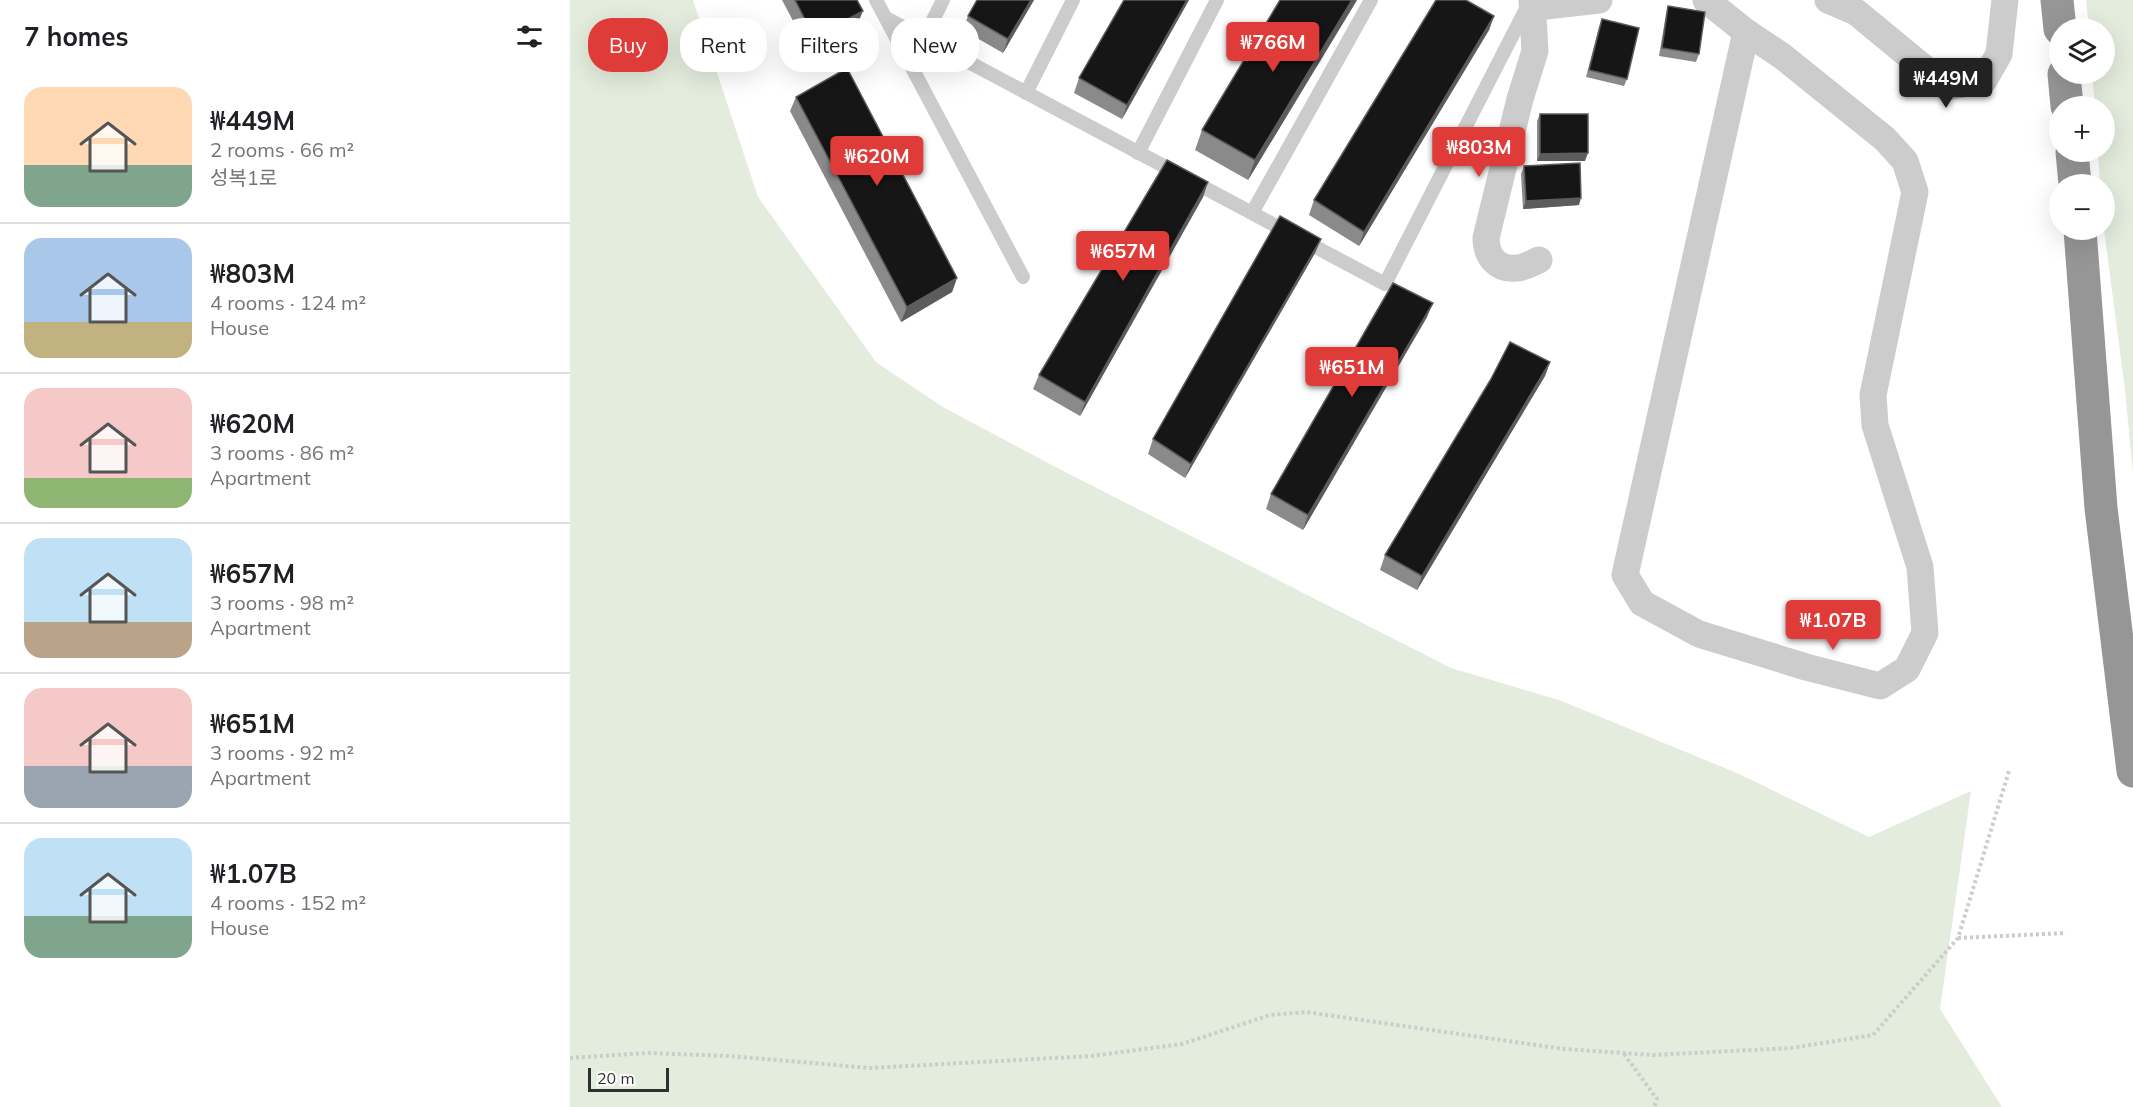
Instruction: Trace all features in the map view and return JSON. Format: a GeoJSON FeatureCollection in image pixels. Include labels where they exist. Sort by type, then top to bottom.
{"type":"FeatureCollection","features":[{"type":"Feature","properties":{"kind":"highway"},"geometry":{"type":"LineString","coordinates":[[2057,0],[2059,18]]}},
{"type":"Feature","properties":{"kind":"highway"},"geometry":{"type":"LineString","coordinates":[[2081,240],[2101,508],[2133,771]]}},
{"type":"Feature","properties":{"kind":"street"},"geometry":{"type":"LineString","coordinates":[[1539,260],[1518,268],[1503,267],[1491,259],[1486,248],[1486,238],[1520,99],[1535,51],[1533,0],[1546,6],[1599,0]]}},
{"type":"Feature","properties":{"kind":"street"},"geometry":{"type":"LineString","coordinates":[[1706,0],[1746,32],[1782,56],[1885,139],[1905,161],[1915,192],[1873,395],[1875,425],[1920,567],[1925,633],[1907,669],[1880,686],[1806,667],[1699,634],[1642,603],[1625,575],[1746,32]]}},
{"type":"Feature","properties":{"kind":"street"},"geometry":{"type":"LineString","coordinates":[[1828,0],[1856,12],[1947,87],[1984,80],[2000,54],[2005,0]]}},
{"type":"Feature","properties":{"kind":"lane"},"geometry":{"type":"LineString","coordinates":[[876,0],[1023,277]]}},
{"type":"Feature","properties":{"kind":"lane"},"geometry":{"type":"LineString","coordinates":[[934,18],[943,0]]}},
{"type":"Feature","properties":{"kind":"lane"},"geometry":{"type":"LineString","coordinates":[[1026,93],[1073,0]]}},
{"type":"Feature","properties":{"kind":"lane"},"geometry":{"type":"LineString","coordinates":[[1138,153],[1216,0]]}},
{"type":"Feature","properties":{"kind":"lane"},"geometry":{"type":"LineString","coordinates":[[1252,213],[1371,0]]}},
{"type":"Feature","properties":{"kind":"lane"},"geometry":{"type":"LineString","coordinates":[[979,68],[1385,284],[1533,0]]}},
{"type":"Feature","properties":{"kind":"lane"},"geometry":{"type":"LineString","coordinates":[[886,18],[891,21]]}},
{"type":"Feature","properties":{"kind":"path"},"geometry":{"type":"LineString","coordinates":[[570,1058],[647,1053],[730,1056],[870,1068],[1091,1056],[1182,1044],[1270,1015],[1306,1012],[1564,1049],[1653,1055],[1791,1048],[1873,1035],[1958,938],[2009,771]]}},
{"type":"Feature","properties":{"kind":"path"},"geometry":{"type":"LineString","coordinates":[[1958,938],[2066,933]]}},
{"type":"Feature","properties":{"kind":"path"},"geometry":{"type":"LineString","coordinates":[[1624,1053],[1657,1099],[1654,1107]]}},
{"type":"Feature","properties":{"kind":"green space"},"geometry":{"type":"Polygon","coordinates":[[[570,0],[693,0],[699,18],[680,18],[680,72],[717,72],[758,197],[876,362],[941,406],[1067,473],[1451,668],[1559,700],[1737,773],[1869,837],[1971,791],[1940,1009],[2002,1107],[570,1107],[570,0]]]}},
{"type":"Feature","properties":{"kind":"green space"},"geometry":{"type":"Polygon","coordinates":[[[2086,0],[2133,0],[2133,473],[2125,390],[2105,240],[2115,240],[2115,174],[2099,174],[2099,162],[2115,162],[2115,96],[2094,96],[2093,84],[2115,84],[2115,18],[2088,18],[2086,0]]]}},
{"type":"Feature","properties":{"kind":"building"},"geometry":{"type":"Polygon","coordinates":[[[795,0],[857,0],[863,11],[850,18],[804,18],[795,0]]]}},
{"type":"Feature","properties":{"kind":"building"},"geometry":{"type":"Polygon","coordinates":[[[977,0],[1031,0],[1008,39],[979,22],[979,18],[968,16],[977,0]]]}},
{"type":"Feature","properties":{"kind":"building"},"geometry":{"type":"Polygon","coordinates":[[[1124,0],[1187,0],[1127,105],[1079,78],[1124,0]]]}},
{"type":"Feature","properties":{"kind":"building"},"geometry":{"type":"Polygon","coordinates":[[[1280,0],[1352,0],[1255,160],[1202,130],[1280,0]]]}},
{"type":"Feature","properties":{"kind":"building"},"geometry":{"type":"Polygon","coordinates":[[[1436,0],[1466,0],[1494,16],[1364,232],[1314,200],[1436,0]]]}},
{"type":"Feature","properties":{"kind":"building"},"geometry":{"type":"Polygon","coordinates":[[[1668,6],[1705,12],[1699,54],[1662,48],[1668,6]]]}},
{"type":"Feature","properties":{"kind":"building"},"geometry":{"type":"Polygon","coordinates":[[[1602,19],[1639,28],[1627,79],[1589,70],[1602,19]]]}},
{"type":"Feature","properties":{"kind":"building"},"geometry":{"type":"Polygon","coordinates":[[[840,72],[849,72],[957,278],[907,307],[796,97],[840,72]]]}},
{"type":"Feature","properties":{"kind":"building"},"geometry":{"type":"Polygon","coordinates":[[[1540,114],[1588,114],[1588,153],[1540,154],[1540,114]]]}},
{"type":"Feature","properties":{"kind":"building"},"geometry":{"type":"Polygon","coordinates":[[[1167,160],[1208,182],[1085,402],[1039,375],[1167,160]]]}},
{"type":"Feature","properties":{"kind":"building"},"geometry":{"type":"Polygon","coordinates":[[[1580,163],[1581,198],[1526,201],[1524,166],[1580,163]]]}},
{"type":"Feature","properties":{"kind":"building"},"geometry":{"type":"Polygon","coordinates":[[[1280,216],[1321,239],[1191,464],[1153,439],[1280,216]]]}},
{"type":"Feature","properties":{"kind":"building"},"geometry":{"type":"Polygon","coordinates":[[[1393,283],[1433,303],[1308,515],[1271,494],[1393,283]]]}},
{"type":"Feature","properties":{"kind":"building"},"geometry":{"type":"Polygon","coordinates":[[[1510,342],[1550,362],[1422,576],[1385,555],[1491,379],[1510,342]]]}}]}
